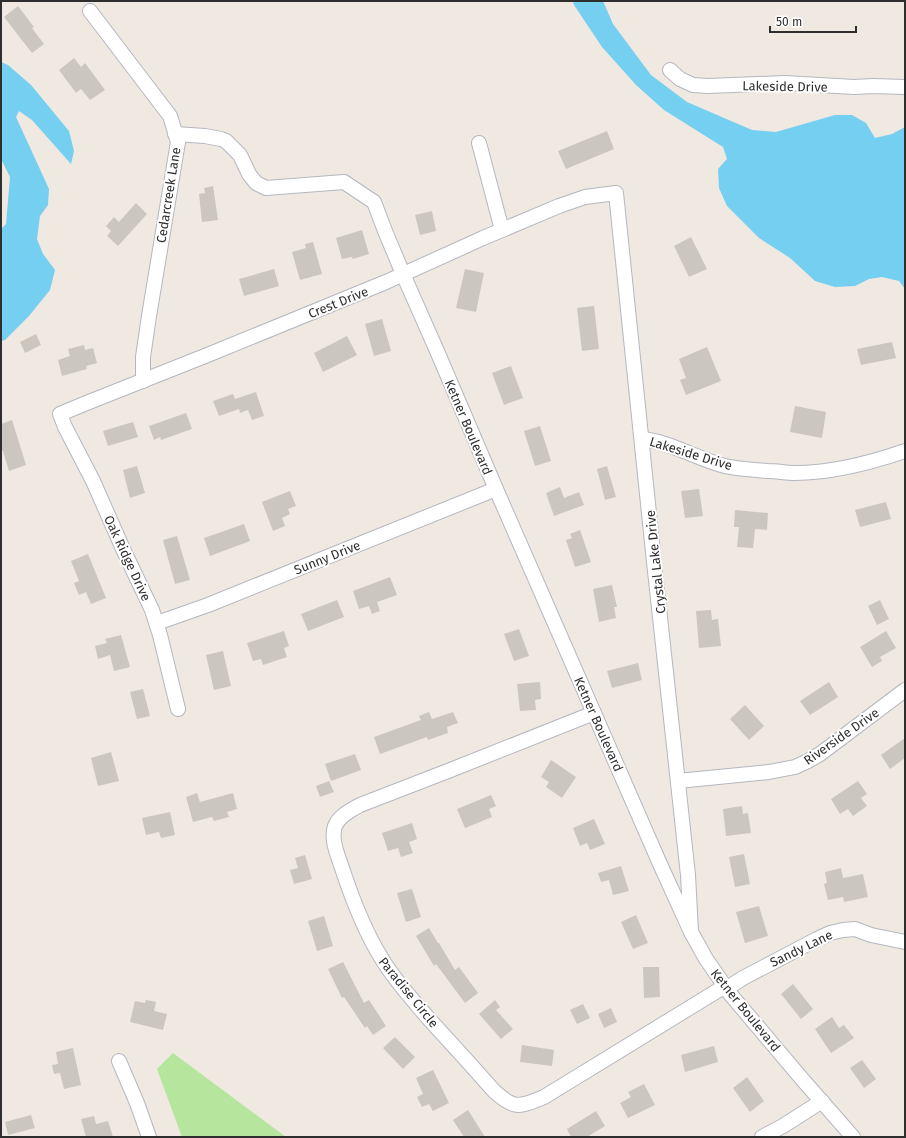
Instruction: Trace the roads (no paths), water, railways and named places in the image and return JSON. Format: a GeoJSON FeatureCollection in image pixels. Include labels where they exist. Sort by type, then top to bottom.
{"type":"FeatureCollection","features":[{"type":"Feature","properties":{"kind":"street","name":"Cedarcreek Lane"},"geometry":{"type":"LineString","coordinates":[[90,11],[170,116],[178,142],[149,316],[144,357],[143,381]]}},
{"type":"Feature","properties":{"kind":"street","name":"Lakeside Drive"},"geometry":{"type":"LineString","coordinates":[[670,70],[680,79],[693,84],[708,86],[785,84],[854,87],[905,87]]}},
{"type":"Feature","properties":{"kind":"street","name":"Ketner Boulevard"},"geometry":{"type":"LineString","coordinates":[[175,134],[205,136],[221,139],[240,155],[249,174],[256,183],[266,188],[344,182],[374,202],[403,274],[691,932],[706,959],[725,987],[853,1137]]}},
{"type":"Feature","properties":{"kind":"street"},"geometry":{"type":"LineString","coordinates":[[479,143],[502,230]]}},
{"type":"Feature","properties":{"kind":"street","name":"Crest Drive"},"geometry":{"type":"LineString","coordinates":[[60,414],[312,313],[559,206],[585,197],[616,193]]}},
{"type":"Feature","properties":{"kind":"street","name":"Crystal Lake Drive"},"geometry":{"type":"LineString","coordinates":[[616,193],[688,875],[691,932]]}},
{"type":"Feature","properties":{"kind":"street","name":"Oak Ridge Drive"},"geometry":{"type":"LineString","coordinates":[[60,414],[65,427],[93,481],[152,610],[157,623],[178,709]]}},
{"type":"Feature","properties":{"kind":"street","name":"Lakeside Drive"},"geometry":{"type":"LineString","coordinates":[[642,438],[672,446],[725,466],[752,470],[795,473],[841,469],[872,462],[905,451]]}},
{"type":"Feature","properties":{"kind":"street","name":"Sunny Drive"},"geometry":{"type":"LineString","coordinates":[[157,623],[208,605],[496,488]]}},
{"type":"Feature","properties":{"kind":"street","name":"Riverside Drive"},"geometry":{"type":"LineString","coordinates":[[678,781],[769,772],[795,766],[808,761],[820,754],[905,690]]}},
{"type":"Feature","properties":{"kind":"street","name":"Paradise Circle"},"geometry":{"type":"LineString","coordinates":[[594,713],[360,804],[341,817],[335,826],[334,838],[346,880],[364,925],[383,960],[415,1003],[494,1091],[504,1100],[513,1104],[522,1105],[544,1097],[725,987]]}},
{"type":"Feature","properties":{"kind":"street","name":"Sandy Lane"},"geometry":{"type":"LineString","coordinates":[[725,987],[732,985],[755,971],[817,939],[842,930],[855,929],[905,942]]}},
{"type":"Feature","properties":{"kind":"street"},"geometry":{"type":"LineString","coordinates":[[119,1061],[149,1137]]}},
{"type":"Feature","properties":{"kind":"street"},"geometry":{"type":"LineString","coordinates":[[762,1137],[822,1102]]}},
{"type":"Feature","properties":{"kind":"water"},"geometry":{"type":"Polygon","coordinates":[[[573,1],[603,1],[613,24],[651,75],[687,102],[752,130],[776,132],[835,115],[852,115],[866,123],[875,138],[892,134],[905,127],[905,289],[899,281],[882,277],[869,279],[855,286],[835,287],[815,281],[790,258],[759,238],[727,206],[719,188],[718,169],[727,159],[723,147],[664,110],[636,85],[602,47],[574,5],[573,1]]]}},
{"type":"Feature","properties":{"kind":"water"},"geometry":{"type":"Polygon","coordinates":[[[1,62],[8,65],[31,85],[69,131],[74,151],[71,164],[32,120],[19,111],[16,117],[49,189],[48,205],[40,216],[37,239],[43,254],[55,270],[50,290],[29,316],[5,340],[1,341],[1,229],[6,224],[10,177],[1,159],[1,62]]]}}]}
